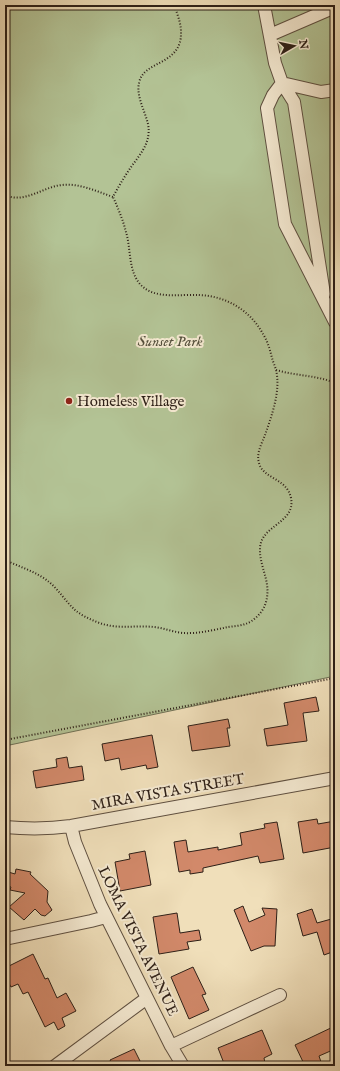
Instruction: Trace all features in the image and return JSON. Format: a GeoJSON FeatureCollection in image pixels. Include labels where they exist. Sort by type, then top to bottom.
{"type":"FeatureCollection","features":[{"type":"Feature","properties":{"kind":"street"},"geometry":{"type":"LineString","coordinates":[[264,5],[275,62],[282,83],[294,102],[330,302],[335,322]]}},
{"type":"Feature","properties":{"kind":"street"},"geometry":{"type":"LineString","coordinates":[[270,35],[335,8]]}},
{"type":"Feature","properties":{"kind":"street"},"geometry":{"type":"LineString","coordinates":[[282,83],[321,92],[335,90]]}},
{"type":"Feature","properties":{"kind":"street"},"geometry":{"type":"LineString","coordinates":[[282,83],[273,95],[267,108],[285,224],[330,302]]}},
{"type":"Feature","properties":{"kind":"street","name":"MIRA VISTA STREET"},"geometry":{"type":"LineString","coordinates":[[5,828],[22,829],[71,826],[335,778]]}},
{"type":"Feature","properties":{"kind":"street","name":"LOMA VISTA AVENUE"},"geometry":{"type":"LineString","coordinates":[[71,826],[106,917],[171,1046],[183,1066]]}},
{"type":"Feature","properties":{"kind":"street"},"geometry":{"type":"LineString","coordinates":[[5,939],[106,917]]}},
{"type":"Feature","properties":{"kind":"street"},"geometry":{"type":"LineString","coordinates":[[171,1046],[280,995]]}},
{"type":"Feature","properties":{"kind":"street"},"geometry":{"type":"LineString","coordinates":[[55,1066],[147,998]]}},
{"type":"Feature","properties":{"kind":"path"},"geometry":{"type":"LineString","coordinates":[[113,197],[127,173],[142,152],[149,138],[148,123],[138,91],[139,82],[143,73],[169,58],[176,51],[182,32],[174,5]]}},
{"type":"Feature","properties":{"kind":"path"},"geometry":{"type":"LineString","coordinates":[[5,195],[20,198],[32,196],[57,186],[76,185],[113,197],[127,234],[135,278],[140,284],[152,292],[173,295],[212,296],[227,300],[254,320],[264,335],[276,370],[274,404],[259,448],[259,464],[263,470],[288,488],[292,502],[289,514],[261,539],[260,551],[268,592],[264,608],[253,620],[246,624],[185,633],[154,627],[121,628],[99,623],[75,609],[49,582],[38,574],[5,560]]}},
{"type":"Feature","properties":{"kind":"path"},"geometry":{"type":"LineString","coordinates":[[276,370],[287,373],[315,376],[335,383]]}},
{"type":"Feature","properties":{"kind":"path"},"geometry":{"type":"LineString","coordinates":[[5,740],[335,678]]}},
{"type":"Feature","properties":{"kind":"green space","name":"Sunset Park"},"geometry":{"type":"Polygon","coordinates":[[[5,5],[335,5],[335,676],[5,746],[5,5]]]}},
{"type":"Feature","properties":{"kind":"building"},"geometry":{"type":"Polygon","coordinates":[[[316,697],[319,711],[303,713],[307,741],[267,746],[264,729],[288,725],[284,703],[316,697]]]}},
{"type":"Feature","properties":{"kind":"building"},"geometry":{"type":"Polygon","coordinates":[[[228,719],[230,728],[227,728],[230,746],[192,751],[188,726],[228,719]]]}},
{"type":"Feature","properties":{"kind":"building"},"geometry":{"type":"Polygon","coordinates":[[[152,735],[158,767],[147,769],[146,765],[121,770],[119,758],[105,761],[102,744],[152,735]]]}},
{"type":"Feature","properties":{"kind":"building"},"geometry":{"type":"Polygon","coordinates":[[[67,757],[69,768],[82,766],[84,780],[36,788],[33,771],[57,767],[56,759],[67,757]]]}},
{"type":"Feature","properties":{"kind":"building"},"geometry":{"type":"Polygon","coordinates":[[[317,819],[318,824],[335,821],[335,847],[303,853],[298,822],[317,819]]]}},
{"type":"Feature","properties":{"kind":"building"},"geometry":{"type":"Polygon","coordinates":[[[277,822],[284,859],[260,863],[258,856],[203,868],[203,872],[190,874],[190,870],[179,872],[174,842],[186,840],[188,852],[218,847],[218,850],[242,845],[240,833],[265,828],[264,824],[277,822]]]}},
{"type":"Feature","properties":{"kind":"building"},"geometry":{"type":"Polygon","coordinates":[[[145,851],[151,885],[120,891],[115,862],[130,859],[129,854],[145,851]]]}},
{"type":"Feature","properties":{"kind":"building"},"geometry":{"type":"Polygon","coordinates":[[[16,869],[31,872],[30,874],[48,891],[47,902],[52,910],[45,916],[41,915],[35,909],[24,920],[9,907],[25,893],[10,890],[11,887],[5,885],[5,871],[15,874],[16,869]]]}},
{"type":"Feature","properties":{"kind":"building"},"geometry":{"type":"Polygon","coordinates":[[[243,906],[249,922],[265,915],[262,908],[277,909],[275,946],[264,946],[251,951],[234,910],[243,906]]]}},
{"type":"Feature","properties":{"kind":"building"},"geometry":{"type":"Polygon","coordinates":[[[312,909],[317,923],[335,918],[335,951],[324,955],[317,932],[303,936],[297,914],[312,909]]]}},
{"type":"Feature","properties":{"kind":"building"},"geometry":{"type":"Polygon","coordinates":[[[177,913],[180,933],[199,930],[201,940],[187,942],[189,949],[159,954],[153,917],[177,913]]]}},
{"type":"Feature","properties":{"kind":"building"},"geometry":{"type":"Polygon","coordinates":[[[33,954],[45,979],[48,978],[57,998],[66,993],[76,1011],[62,1018],[65,1026],[58,1030],[54,1022],[45,1027],[28,992],[23,994],[18,984],[11,987],[5,976],[8,974],[5,968],[33,954]]]}},
{"type":"Feature","properties":{"kind":"building"},"geometry":{"type":"Polygon","coordinates":[[[193,967],[206,994],[202,995],[209,1010],[189,1019],[171,977],[193,967]]]}},
{"type":"Feature","properties":{"kind":"building"},"geometry":{"type":"Polygon","coordinates":[[[335,1026],[335,1049],[319,1056],[321,1062],[313,1066],[305,1066],[295,1045],[335,1026]]]}},
{"type":"Feature","properties":{"kind":"building"},"geometry":{"type":"Polygon","coordinates":[[[262,1030],[272,1054],[264,1058],[265,1063],[258,1066],[225,1066],[218,1048],[262,1030]]]}},
{"type":"Feature","properties":{"kind":"building"},"geometry":{"type":"Polygon","coordinates":[[[134,1049],[140,1061],[137,1063],[139,1066],[113,1066],[110,1060],[134,1049]]]}},
{"type":"Feature","properties":{"kind":"place","name":"Homeless Village"},"geometry":{"type":"Point","coordinates":[69,401]}}]}
